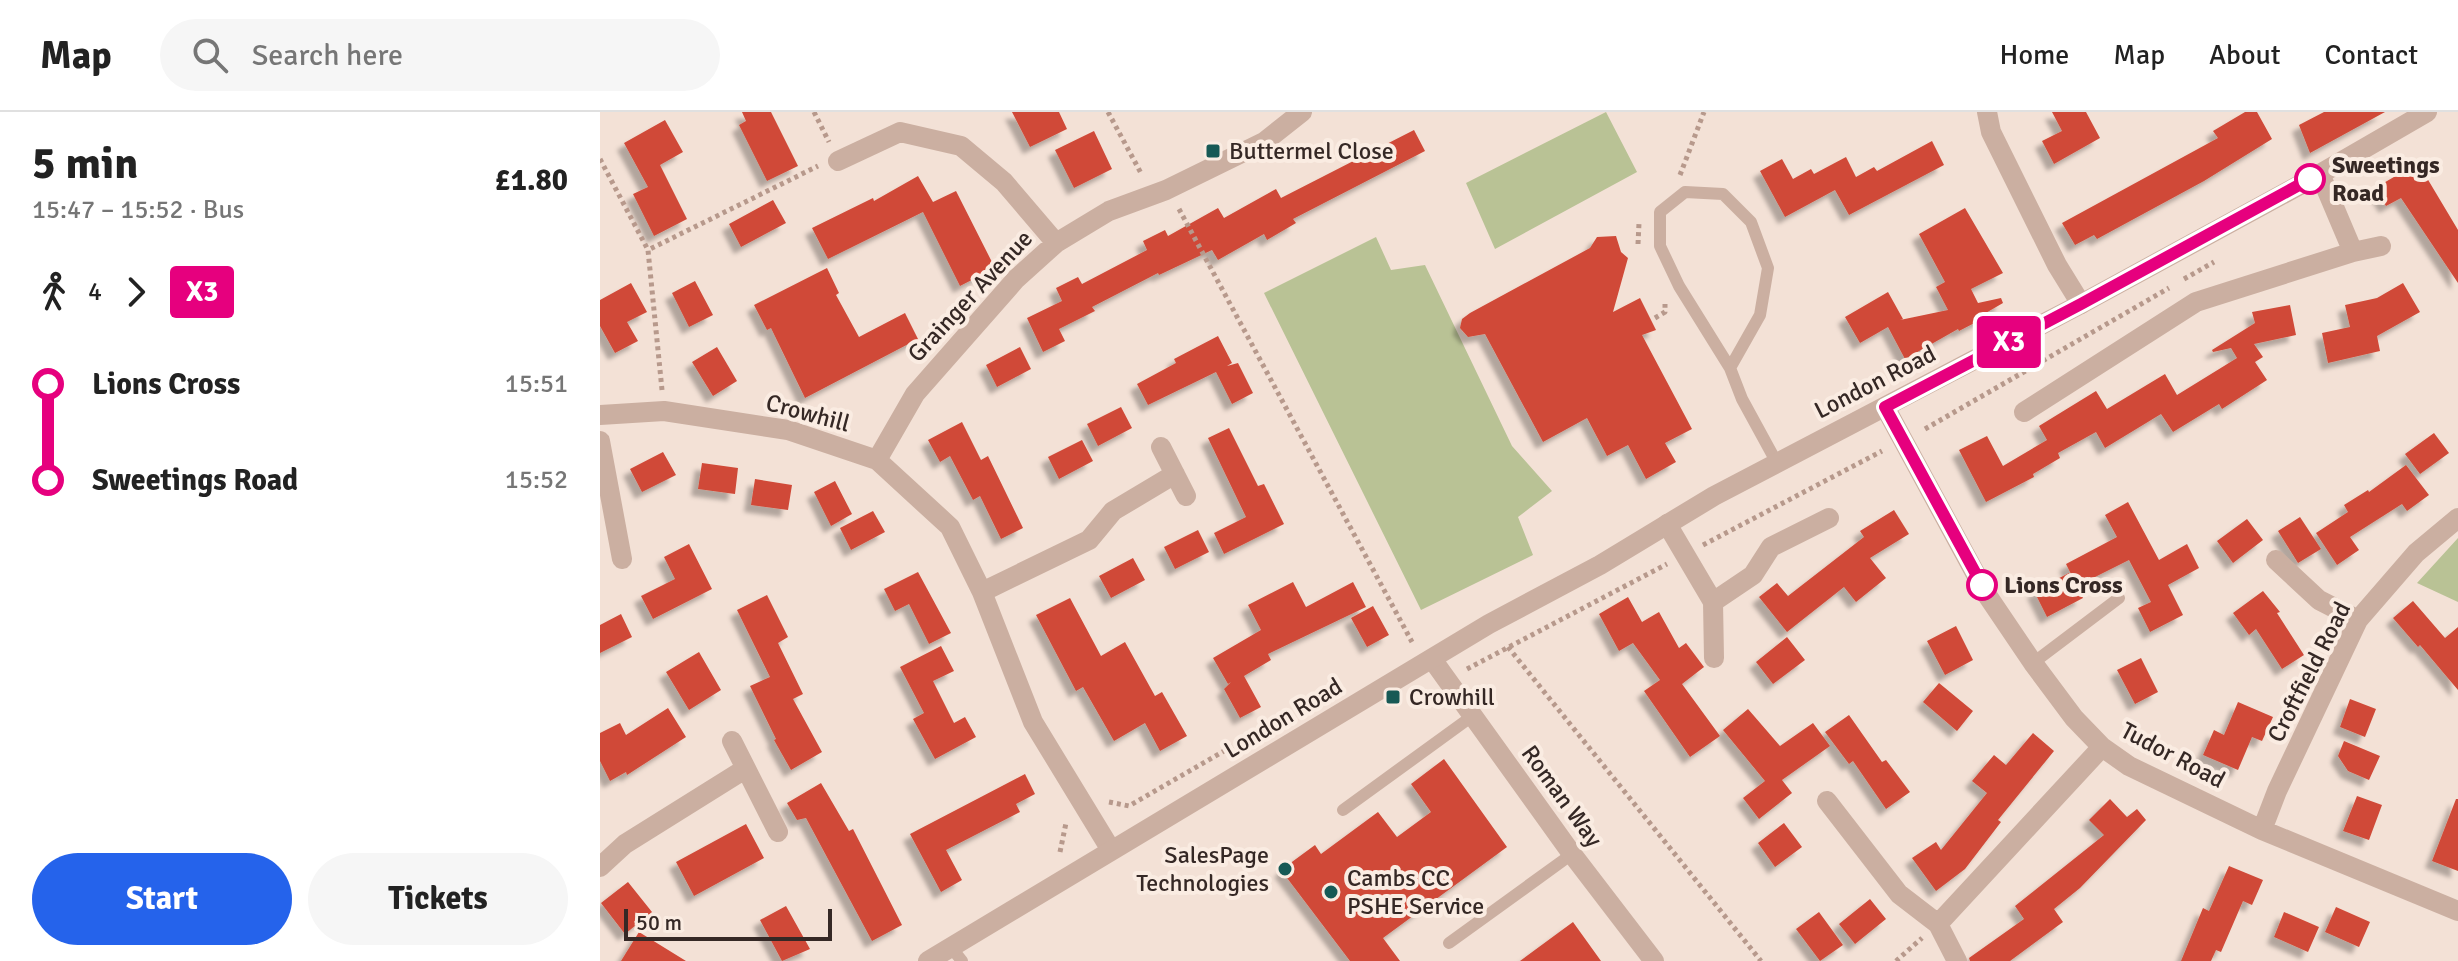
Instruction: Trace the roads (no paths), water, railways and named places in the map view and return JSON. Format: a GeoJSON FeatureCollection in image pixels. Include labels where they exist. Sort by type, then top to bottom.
{"type":"FeatureCollection","features":[{"type":"Feature","properties":{"kind":"street"},"geometry":{"type":"LineString","coordinates":[[890,112],[900,132]]}},
{"type":"Feature","properties":{"kind":"street","name":"Grainger Avenue"},"geometry":{"type":"LineString","coordinates":[[877,460],[915,394],[1016,279],[1056,243],[1109,211],[1166,190],[1264,142],[1302,112]]}},
{"type":"Feature","properties":{"kind":"street"},"geometry":{"type":"LineString","coordinates":[[1987,112],[1991,132],[2057,265],[2081,304]]}},
{"type":"Feature","properties":{"kind":"street","name":"London Road"},"geometry":{"type":"LineString","coordinates":[[928,961],[956,954],[1111,850],[1489,624],[1600,565],[1777,463],[2081,304],[2427,112]]}},
{"type":"Feature","properties":{"kind":"street"},"geometry":{"type":"LineString","coordinates":[[838,161],[900,132],[961,146],[1004,182],[1056,243]]}},
{"type":"Feature","properties":{"kind":"street"},"geometry":{"type":"LineString","coordinates":[[2320,174],[2353,252]]}},
{"type":"Feature","properties":{"kind":"street"},"geometry":{"type":"LineString","coordinates":[[2024,412],[2196,302],[2381,246]]}},
{"type":"Feature","properties":{"kind":"street","name":"Tudor Road"},"geometry":{"type":"LineString","coordinates":[[1885,407],[1987,595],[2074,718],[2102,747],[2129,766],[2262,830],[2458,911]]}},
{"type":"Feature","properties":{"kind":"street","name":"Crowhill"},"geometry":{"type":"LineString","coordinates":[[600,415],[664,411],[788,430],[877,460],[950,527],[982,592],[1033,722],[1111,850]]}},
{"type":"Feature","properties":{"kind":"street"},"geometry":{"type":"LineString","coordinates":[[600,441],[622,559]]}},
{"type":"Feature","properties":{"kind":"street"},"geometry":{"type":"LineString","coordinates":[[1161,447],[1186,496]]}},
{"type":"Feature","properties":{"kind":"street"},"geometry":{"type":"LineString","coordinates":[[982,592],[1089,540],[1113,511],[1175,474]]}},
{"type":"Feature","properties":{"kind":"street"},"geometry":{"type":"LineString","coordinates":[[1713,602],[1753,575],[1771,547],[1829,518]]}},
{"type":"Feature","properties":{"kind":"street","name":"Croftfield Road"},"geometry":{"type":"LineString","coordinates":[[2262,830],[2277,791],[2358,620],[2416,553],[2458,518]]}},
{"type":"Feature","properties":{"kind":"street"},"geometry":{"type":"LineString","coordinates":[[1667,524],[1713,602],[1714,658]]}},
{"type":"Feature","properties":{"kind":"street"},"geometry":{"type":"LineString","coordinates":[[2276,560],[2319,600],[2358,620]]}},
{"type":"Feature","properties":{"kind":"street","name":"Roman Way"},"geometry":{"type":"LineString","coordinates":[[1432,659],[1471,717],[1654,961]]}},
{"type":"Feature","properties":{"kind":"street"},"geometry":{"type":"LineString","coordinates":[[732,741],[778,832]]}},
{"type":"Feature","properties":{"kind":"street"},"geometry":{"type":"LineString","coordinates":[[1938,924],[2102,747]]}},
{"type":"Feature","properties":{"kind":"street"},"geometry":{"type":"LineString","coordinates":[[600,867],[625,844],[745,769]]}},
{"type":"Feature","properties":{"kind":"street"},"geometry":{"type":"LineString","coordinates":[[1827,801],[1899,894],[1938,924],[1957,961]]}},
{"type":"Feature","properties":{"kind":"lane"},"geometry":{"type":"LineString","coordinates":[[1730,368],[1760,315],[1768,268],[1751,222],[1723,194],[1685,192],[1660,212],[1660,246],[1679,286],[1730,368],[1742,399],[1777,463]]}},
{"type":"Feature","properties":{"kind":"lane"},"geometry":{"type":"LineString","coordinates":[[2033,663],[2119,598]]}},
{"type":"Feature","properties":{"kind":"lane"},"geometry":{"type":"LineString","coordinates":[[1343,810],[1471,717]]}},
{"type":"Feature","properties":{"kind":"lane"},"geometry":{"type":"LineString","coordinates":[[1449,943],[1572,854]]}},
{"type":"Feature","properties":{"kind":"place","name":"Buttermel Close"},"geometry":{"type":"Point","coordinates":[1213,151]}},
{"type":"Feature","properties":{"kind":"place","name":"Sweetings Road"},"geometry":{"type":"Point","coordinates":[2310,179]}},
{"type":"Feature","properties":{"kind":"place","name":"Lions Cross"},"geometry":{"type":"Point","coordinates":[1982,585]}},
{"type":"Feature","properties":{"kind":"place","name":"Crowhill"},"geometry":{"type":"Point","coordinates":[1393,697]}},
{"type":"Feature","properties":{"kind":"place","name":"SalesPage Technologies"},"geometry":{"type":"Point","coordinates":[1285,869]}},
{"type":"Feature","properties":{"kind":"place","name":"Cambs CC PSHE Service"},"geometry":{"type":"Point","coordinates":[1331,892]}}]}
